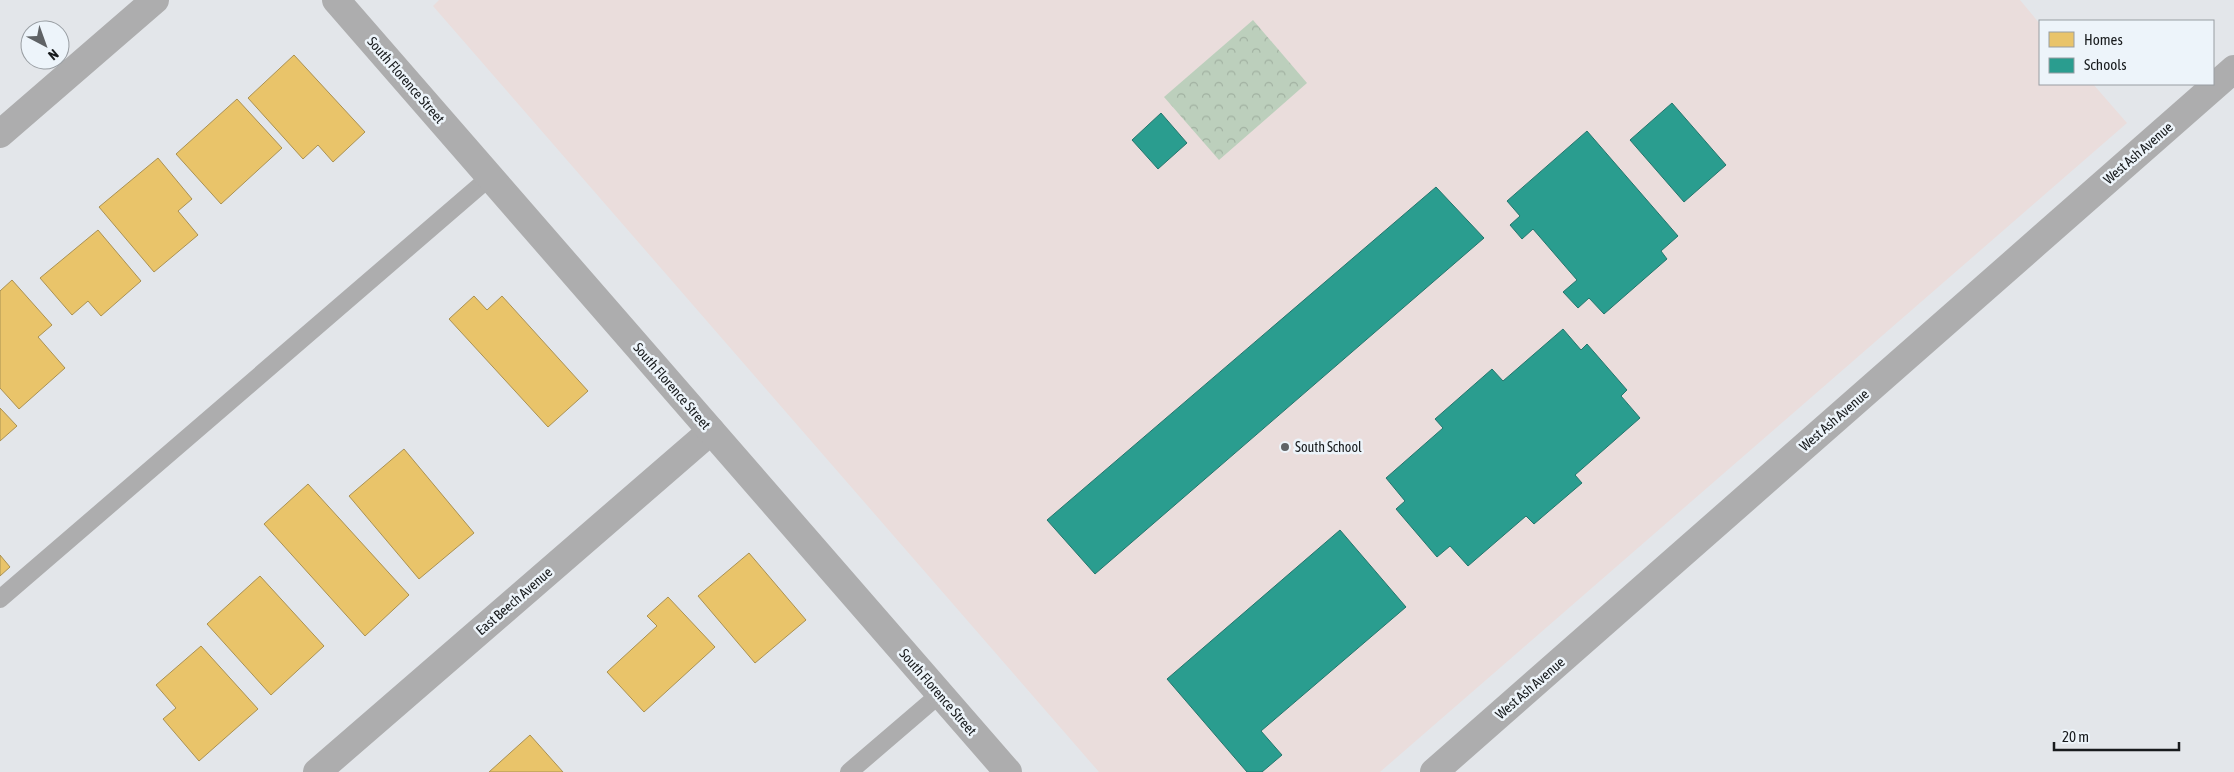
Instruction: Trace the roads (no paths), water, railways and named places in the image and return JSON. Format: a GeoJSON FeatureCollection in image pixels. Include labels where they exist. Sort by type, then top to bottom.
{"type":"FeatureCollection","features":[{"type":"Feature","properties":{"kind":"street"},"geometry":{"type":"LineString","coordinates":[[0,134],[154,0]]}},
{"type":"Feature","properties":{"kind":"street","name":"South Florence Street"},"geometry":{"type":"LineString","coordinates":[[336,0],[1008,772]]}},
{"type":"Feature","properties":{"kind":"street","name":"West Ash Avenue"},"geometry":{"type":"LineString","coordinates":[[1434,772],[2234,69]]}},
{"type":"Feature","properties":{"kind":"street","name":"East Beech Avenue"},"geometry":{"type":"LineString","coordinates":[[317,772],[711,431]]}},
{"type":"Feature","properties":{"kind":"lane"},"geometry":{"type":"LineString","coordinates":[[0,599],[490,177]]}},
{"type":"Feature","properties":{"kind":"lane"},"geometry":{"type":"LineString","coordinates":[[849,772],[940,694]]}},
{"type":"Feature","properties":{"kind":"place","name":"South School"},"geometry":{"type":"Point","coordinates":[1285,447]}}]}
